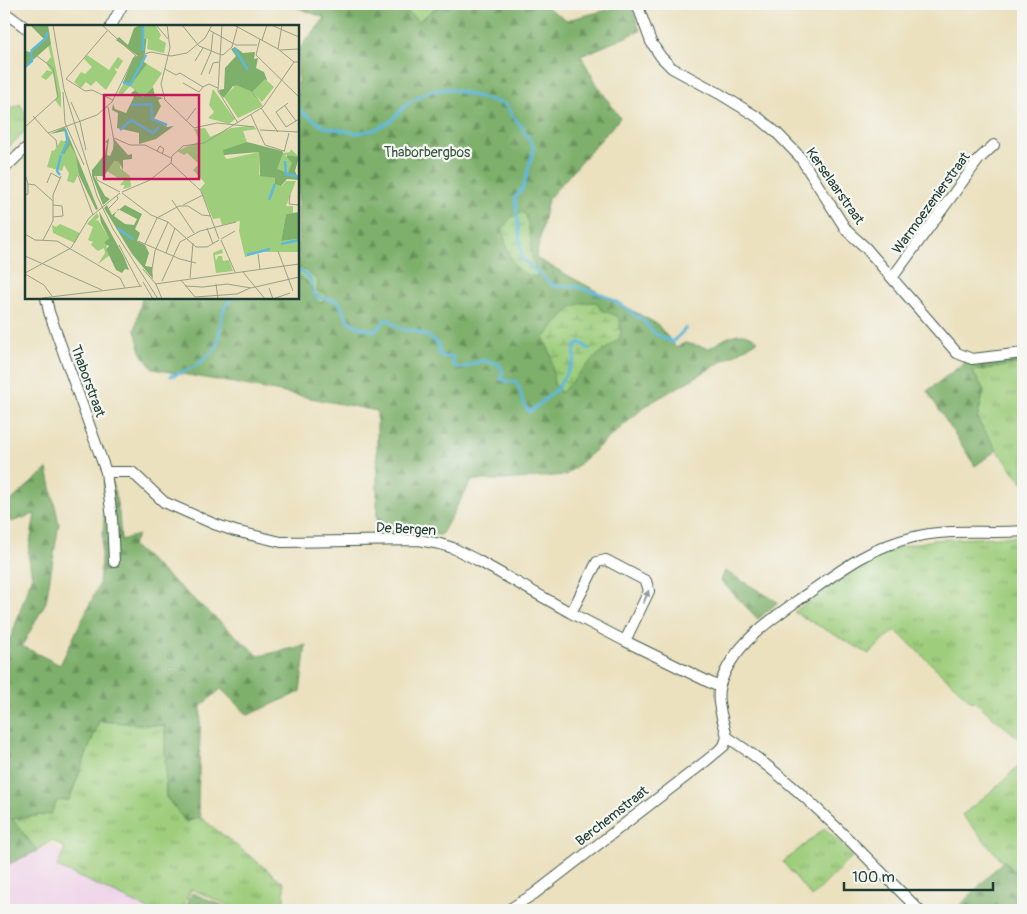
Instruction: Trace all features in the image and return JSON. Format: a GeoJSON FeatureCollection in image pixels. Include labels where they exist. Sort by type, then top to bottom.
{"type":"FeatureCollection","features":[{"type":"Feature","properties":{"kind":"street"},"geometry":{"type":"LineString","coordinates":[[112,25],[122,4]]}},
{"type":"Feature","properties":{"kind":"street","name":"Kerselaarstraat"},"geometry":{"type":"LineString","coordinates":[[636,4],[651,42],[661,57],[672,68],[720,94],[758,118],[777,133],[800,156],[847,231],[892,278],[957,353],[972,359],[1023,353]]}},
{"type":"Feature","properties":{"kind":"street"},"geometry":{"type":"LineString","coordinates":[[4,12],[25,27]]}},
{"type":"Feature","properties":{"kind":"street","name":"Warmoezenierstraat"},"geometry":{"type":"LineString","coordinates":[[892,278],[979,159],[994,145]]}},
{"type":"Feature","properties":{"kind":"street"},"geometry":{"type":"LineString","coordinates":[[4,169],[25,149]]}},
{"type":"Feature","properties":{"kind":"street","name":"Thaborstraat"},"geometry":{"type":"LineString","coordinates":[[46,299],[49,312],[106,472],[112,518],[114,562]]}},
{"type":"Feature","properties":{"kind":"street","name":"De Bergen"},"geometry":{"type":"LineString","coordinates":[[106,472],[132,472],[164,502],[214,524],[281,542],[420,540],[453,548],[571,613],[719,687]]}},
{"type":"Feature","properties":{"kind":"street"},"geometry":{"type":"LineString","coordinates":[[919,910],[808,801],[771,769],[727,737],[718,701],[719,687],[732,660],[758,630],[858,559],[882,547],[913,537],[930,534],[1023,530]]}},
{"type":"Feature","properties":{"kind":"street"},"geometry":{"type":"LineString","coordinates":[[571,613],[597,562],[606,560],[646,581],[649,591],[625,641]]}},
{"type":"Feature","properties":{"kind":"street","name":"Berchemstraat"},"geometry":{"type":"LineString","coordinates":[[508,910],[534,894],[706,761],[724,746],[727,737]]}},
{"type":"Feature","properties":{"kind":"shaded area"},"geometry":{"type":"Polygon","coordinates":[[[51,845],[151,910],[4,910],[4,872],[7,865],[51,845]]]}},
{"type":"Feature","properties":{"kind":"green space","name":"Thaborbergbos"},"geometry":{"type":"Polygon","coordinates":[[[288,4],[397,4],[419,21],[441,4],[548,4],[549,9],[567,20],[631,4],[640,31],[581,56],[596,83],[620,118],[548,199],[536,258],[657,324],[676,347],[685,343],[709,348],[728,337],[739,334],[745,334],[758,341],[647,405],[566,475],[504,480],[472,480],[441,535],[377,532],[377,411],[153,369],[142,355],[135,330],[142,299],[299,299],[299,49],[325,18],[288,4]]]}},
{"type":"Feature","properties":{"kind":"green space"},"geometry":{"type":"Polygon","coordinates":[[[397,4],[441,4],[419,21],[397,4]]]}},
{"type":"Feature","properties":{"kind":"green space"},"geometry":{"type":"Polygon","coordinates":[[[20,104],[25,112],[25,131],[4,152],[4,112],[20,104]]]}},
{"type":"Feature","properties":{"kind":"green space"},"geometry":{"type":"Polygon","coordinates":[[[522,212],[526,215],[531,241],[531,253],[538,277],[529,275],[516,267],[506,246],[503,229],[510,218],[522,212]]]}},
{"type":"Feature","properties":{"kind":"green space"},"geometry":{"type":"Polygon","coordinates":[[[299,268],[306,271],[318,281],[317,291],[327,294],[324,301],[318,303],[307,281],[299,277],[299,268]]]}},
{"type":"Feature","properties":{"kind":"green space"},"geometry":{"type":"Polygon","coordinates":[[[596,302],[601,310],[617,316],[621,331],[619,339],[595,357],[561,393],[554,383],[551,355],[544,338],[570,308],[583,303],[596,302]]]}},
{"type":"Feature","properties":{"kind":"green space"},"geometry":{"type":"Polygon","coordinates":[[[1023,357],[1023,363],[972,371],[984,390],[977,419],[997,450],[975,466],[927,391],[965,362],[1023,357]]]}},
{"type":"Feature","properties":{"kind":"green space"},"geometry":{"type":"Polygon","coordinates":[[[1023,363],[1023,483],[997,450],[977,419],[984,390],[972,371],[1023,363]]]}},
{"type":"Feature","properties":{"kind":"green space"},"geometry":{"type":"Polygon","coordinates":[[[47,469],[59,524],[46,602],[22,646],[60,665],[99,585],[104,519],[104,481],[112,481],[119,513],[121,540],[138,535],[132,545],[259,656],[306,645],[300,692],[248,715],[221,689],[201,706],[198,804],[200,817],[186,822],[166,797],[165,726],[99,721],[69,800],[57,801],[51,814],[12,819],[37,851],[7,865],[4,872],[4,647],[11,637],[32,576],[28,554],[35,514],[11,522],[4,507],[47,469]]]}},
{"type":"Feature","properties":{"kind":"green space"},"geometry":{"type":"Polygon","coordinates":[[[1023,536],[1023,742],[974,701],[972,702],[895,630],[869,654],[794,612],[861,565],[900,547],[933,540],[1023,536]]]}},
{"type":"Feature","properties":{"kind":"green space"},"geometry":{"type":"Polygon","coordinates":[[[725,571],[778,602],[758,619],[720,580],[725,571]]]}},
{"type":"Feature","properties":{"kind":"green space"},"geometry":{"type":"Polygon","coordinates":[[[99,721],[165,726],[166,797],[186,822],[200,817],[284,883],[284,910],[232,910],[233,907],[191,889],[182,910],[151,910],[57,867],[65,848],[52,840],[37,850],[12,819],[50,814],[57,800],[69,800],[99,721]]]}},
{"type":"Feature","properties":{"kind":"green space"},"geometry":{"type":"Polygon","coordinates":[[[1023,761],[1023,882],[962,815],[999,785],[1023,761]]]}},
{"type":"Feature","properties":{"kind":"green space"},"geometry":{"type":"Polygon","coordinates":[[[825,828],[853,856],[812,897],[783,862],[825,828]]]}},
{"type":"Feature","properties":{"kind":"green space"},"geometry":{"type":"Polygon","coordinates":[[[1004,860],[1023,882],[1023,910],[956,910],[1004,860]]]}},
{"type":"Feature","properties":{"kind":"green space"},"geometry":{"type":"Polygon","coordinates":[[[192,893],[229,908],[228,910],[185,910],[192,893]]]}},
{"type":"Feature","properties":{"kind":"waterway"},"geometry":{"type":"LineString","coordinates":[[299,110],[324,127],[357,133],[374,130],[391,121],[407,104],[430,91],[450,89],[504,104],[521,126],[534,148],[523,188],[515,197],[522,259],[554,286],[577,287],[604,295],[627,308],[634,315],[642,319],[652,331],[663,338],[673,342],[686,328]]}},
{"type":"Feature","properties":{"kind":"waterway"},"geometry":{"type":"LineString","coordinates":[[299,272],[310,279],[317,298],[338,302],[347,319],[361,328],[374,331],[385,320],[391,320],[392,324],[405,330],[413,330],[436,342],[439,347],[439,354],[444,357],[453,357],[452,364],[459,368],[483,360],[499,364],[503,372],[501,379],[509,382],[515,381],[519,387],[524,405],[530,412],[557,389],[574,360],[575,347],[580,342],[589,349]]}},
{"type":"Feature","properties":{"kind":"waterway"},"geometry":{"type":"LineString","coordinates":[[171,376],[196,366],[217,346],[223,311],[229,299]]}}]}
